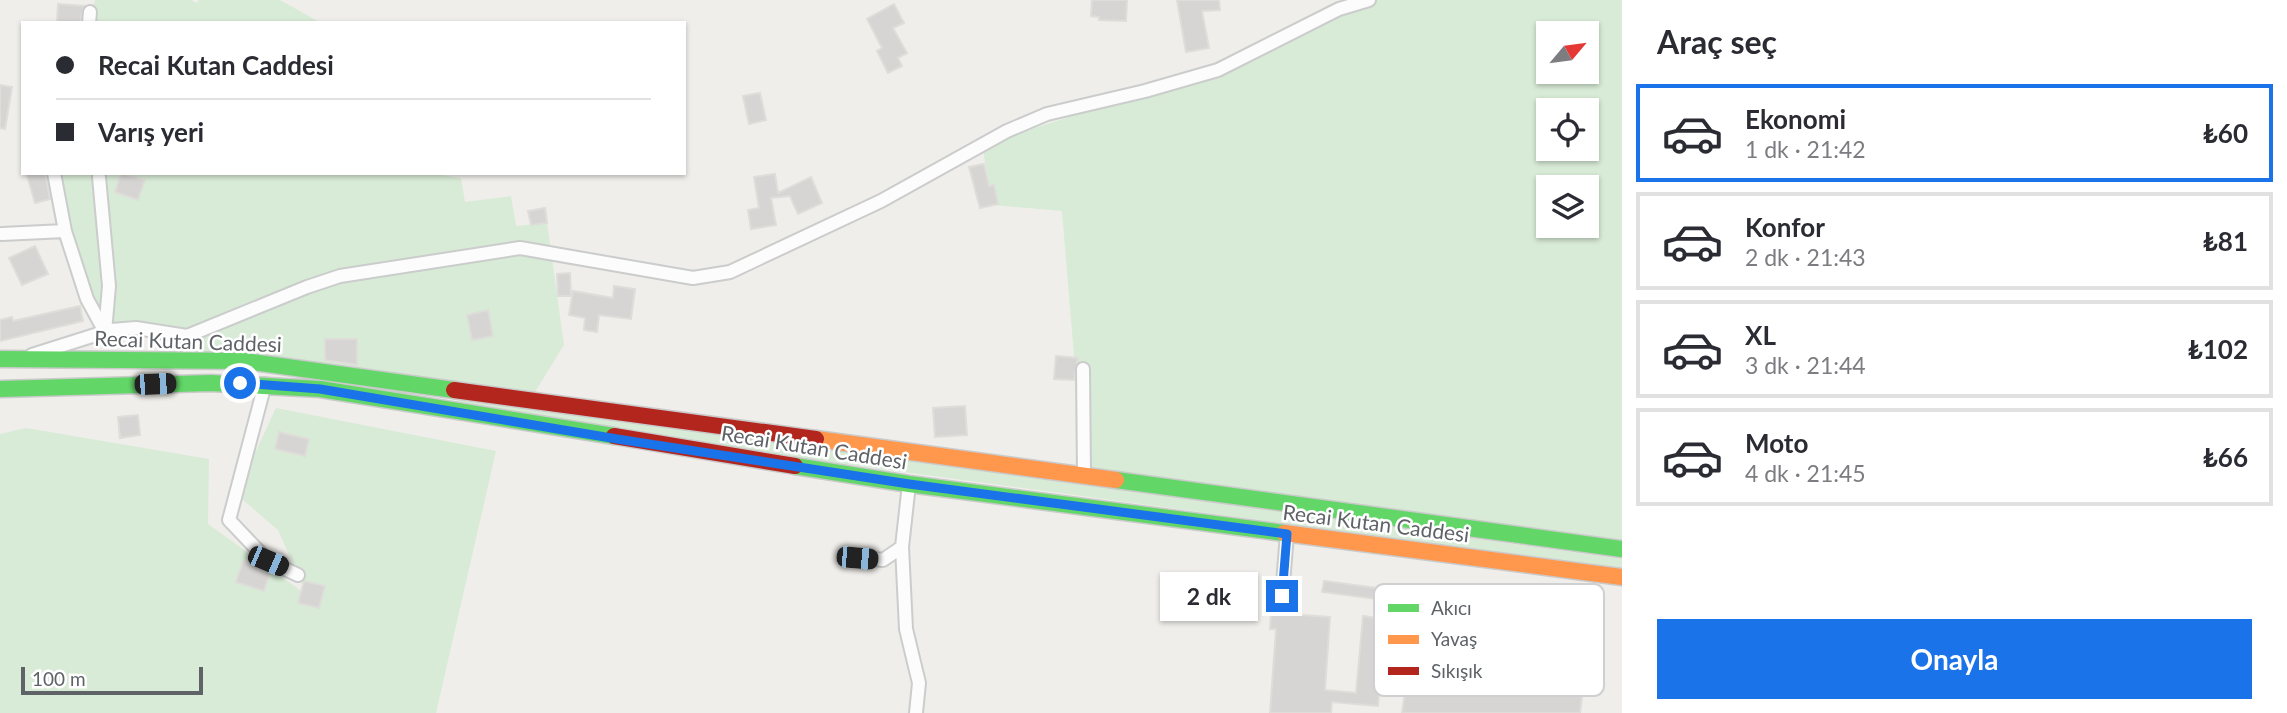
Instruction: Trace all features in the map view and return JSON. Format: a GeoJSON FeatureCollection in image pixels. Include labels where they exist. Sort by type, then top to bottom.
{"type":"FeatureCollection","features":[{"type":"Feature","properties":{"kind":"main road","name":"Recai Kutan Caddesi"},"geometry":{"type":"LineString","coordinates":[[0,359],[246,361],[1622,549]]}},
{"type":"Feature","properties":{"kind":"main road","name":"Recai Kutan Caddesi"},"geometry":{"type":"LineString","coordinates":[[0,389],[175,383],[265,384],[320,389],[629,441],[909,484],[1622,577]]}},
{"type":"Feature","properties":{"kind":"street"},"geometry":{"type":"LineString","coordinates":[[22,359],[105,332],[136,328],[187,336],[340,276],[520,248],[693,278],[730,272],[881,201],[1007,131],[1047,114],[1145,91],[1218,70],[1339,9],[1369,0]]}},
{"type":"Feature","properties":{"kind":"street"},"geometry":{"type":"LineString","coordinates":[[54,175],[65,231],[87,299],[105,332]]}},
{"type":"Feature","properties":{"kind":"street"},"geometry":{"type":"LineString","coordinates":[[99,177],[109,286],[105,332]]}},
{"type":"Feature","properties":{"kind":"street"},"geometry":{"type":"LineString","coordinates":[[2,234],[65,231]]}},
{"type":"Feature","properties":{"kind":"street"},"geometry":{"type":"LineString","coordinates":[[1083,369],[1084,476]]}},
{"type":"Feature","properties":{"kind":"street"},"geometry":{"type":"LineString","coordinates":[[265,384],[229,520],[268,561],[298,575]]}},
{"type":"Feature","properties":{"kind":"street"},"geometry":{"type":"LineString","coordinates":[[909,484],[902,547],[906,629],[919,682],[916,713]]}},
{"type":"Feature","properties":{"kind":"street"},"geometry":{"type":"LineString","coordinates":[[1282,596],[1287,534]]}},
{"type":"Feature","properties":{"kind":"street"},"geometry":{"type":"LineString","coordinates":[[857,558],[884,560],[902,547]]}},
{"type":"Feature","properties":{"kind":"green space"},"geometry":{"type":"Polygon","coordinates":[[[95,0],[191,0],[197,3],[199,0],[280,0],[317,21],[90,21],[95,0]]]}},
{"type":"Feature","properties":{"kind":"green space"},"geometry":{"type":"Polygon","coordinates":[[[1370,0],[1622,0],[1622,550],[1084,476],[1062,211],[993,205],[982,145],[1182,81],[1370,0]]]}},
{"type":"Feature","properties":{"kind":"green space"},"geometry":{"type":"Polygon","coordinates":[[[55,175],[441,175],[461,178],[465,202],[511,196],[516,226],[547,223],[564,345],[530,400],[205,359],[187,336],[105,332],[87,299],[55,175]]]}},
{"type":"Feature","properties":{"kind":"green space"},"geometry":{"type":"Polygon","coordinates":[[[457,397],[1622,559],[1622,569],[808,459],[455,407],[457,397]]]}},
{"type":"Feature","properties":{"kind":"green space"},"geometry":{"type":"Polygon","coordinates":[[[276,408],[496,451],[436,713],[0,713],[0,434],[26,428],[209,459],[208,524],[307,595],[278,530],[236,494],[276,408]]]}},
{"type":"Feature","properties":{"kind":"building"},"geometry":{"type":"Polygon","coordinates":[[[1092,0],[1127,0],[1126,21],[1099,20],[1099,17],[1091,16],[1092,0]]]}},
{"type":"Feature","properties":{"kind":"building"},"geometry":{"type":"Polygon","coordinates":[[[1177,0],[1219,0],[1220,10],[1202,11],[1209,48],[1186,52],[1177,0]]]}},
{"type":"Feature","properties":{"kind":"building"},"geometry":{"type":"Polygon","coordinates":[[[58,4],[84,6],[80,21],[57,21],[58,4]]]}},
{"type":"Feature","properties":{"kind":"building"},"geometry":{"type":"Polygon","coordinates":[[[894,4],[904,23],[893,28],[907,53],[898,58],[902,66],[888,73],[877,51],[882,48],[867,19],[894,4]]]}},
{"type":"Feature","properties":{"kind":"building"},"geometry":{"type":"Polygon","coordinates":[[[0,85],[12,87],[5,129],[0,128],[0,85]]]}},
{"type":"Feature","properties":{"kind":"building"},"geometry":{"type":"Polygon","coordinates":[[[760,93],[766,120],[749,124],[743,96],[760,93]]]}},
{"type":"Feature","properties":{"kind":"building"},"geometry":{"type":"Polygon","coordinates":[[[984,164],[989,186],[994,185],[998,204],[980,208],[969,167],[984,164]]]}},
{"type":"Feature","properties":{"kind":"building"},"geometry":{"type":"Polygon","coordinates":[[[775,174],[778,193],[811,177],[822,203],[798,214],[790,196],[771,198],[776,225],[751,229],[748,210],[759,208],[754,177],[775,174]]]}},
{"type":"Feature","properties":{"kind":"building"},"geometry":{"type":"Polygon","coordinates":[[[27,175],[45,175],[50,199],[35,203],[27,175]]]}},
{"type":"Feature","properties":{"kind":"building"},"geometry":{"type":"Polygon","coordinates":[[[120,175],[145,180],[138,200],[115,192],[120,175]]]}},
{"type":"Feature","properties":{"kind":"building"},"geometry":{"type":"Polygon","coordinates":[[[545,208],[547,223],[531,225],[528,211],[545,208]]]}},
{"type":"Feature","properties":{"kind":"building"},"geometry":{"type":"Polygon","coordinates":[[[35,246],[48,274],[22,285],[9,258],[35,246]]]}},
{"type":"Feature","properties":{"kind":"building"},"geometry":{"type":"Polygon","coordinates":[[[570,273],[571,296],[558,296],[557,274],[570,273]]]}},
{"type":"Feature","properties":{"kind":"building"},"geometry":{"type":"Polygon","coordinates":[[[614,286],[635,289],[631,319],[599,315],[597,332],[584,330],[585,318],[569,315],[573,291],[613,298],[614,286]]]}},
{"type":"Feature","properties":{"kind":"building"},"geometry":{"type":"Polygon","coordinates":[[[80,306],[83,321],[0,341],[0,320],[12,317],[13,321],[80,306]]]}},
{"type":"Feature","properties":{"kind":"building"},"geometry":{"type":"Polygon","coordinates":[[[488,310],[493,336],[472,340],[467,315],[488,310]]]}},
{"type":"Feature","properties":{"kind":"building"},"geometry":{"type":"Polygon","coordinates":[[[325,339],[357,339],[357,365],[325,360],[325,339]]]}},
{"type":"Feature","properties":{"kind":"building"},"geometry":{"type":"Polygon","coordinates":[[[1056,356],[1078,358],[1074,380],[1054,379],[1056,356]]]}},
{"type":"Feature","properties":{"kind":"building"},"geometry":{"type":"Polygon","coordinates":[[[965,406],[967,435],[935,437],[933,408],[965,406]]]}},
{"type":"Feature","properties":{"kind":"building"},"geometry":{"type":"Polygon","coordinates":[[[138,415],[140,435],[120,438],[118,417],[138,415]]]}},
{"type":"Feature","properties":{"kind":"building"},"geometry":{"type":"Polygon","coordinates":[[[279,432],[309,439],[305,456],[275,449],[279,432]]]}},
{"type":"Feature","properties":{"kind":"building"},"geometry":{"type":"Polygon","coordinates":[[[243,561],[270,572],[264,591],[236,582],[243,561]]]}},
{"type":"Feature","properties":{"kind":"building"},"geometry":{"type":"Polygon","coordinates":[[[304,581],[325,586],[319,608],[298,603],[304,581]]]}},
{"type":"Feature","properties":{"kind":"building"},"geometry":{"type":"Polygon","coordinates":[[[1324,581],[1374,587],[1374,599],[1322,592],[1324,581]]]}},
{"type":"Feature","properties":{"kind":"building"},"geometry":{"type":"Polygon","coordinates":[[[1271,613],[1330,617],[1325,690],[1356,693],[1363,616],[1374,618],[1374,696],[1379,696],[1378,706],[1332,702],[1331,713],[1270,713],[1276,629],[1270,629],[1271,613]]]}},
{"type":"Feature","properties":{"kind":"building"},"geometry":{"type":"Polygon","coordinates":[[[1404,696],[1582,696],[1580,713],[1402,713],[1404,696]]]}},
{"type":"Feature","properties":{"kind":"traffic: fast"},"geometry":{"type":"LineString","coordinates":[[0,359],[245,361],[454,390]]}},
{"type":"Feature","properties":{"kind":"traffic: fast"},"geometry":{"type":"LineString","coordinates":[[0,389],[211,383],[320,389],[614,436]]}},
{"type":"Feature","properties":{"kind":"traffic: fast"},"geometry":{"type":"LineString","coordinates":[[795,466],[909,484],[1284,533]]}},
{"type":"Feature","properties":{"kind":"traffic: fast"},"geometry":{"type":"LineString","coordinates":[[1116,480],[1622,549]]}},
{"type":"Feature","properties":{"kind":"traffic: slow"},"geometry":{"type":"LineString","coordinates":[[816,439],[1116,480]]}},
{"type":"Feature","properties":{"kind":"traffic: slow"},"geometry":{"type":"LineString","coordinates":[[1284,533],[1622,577]]}},
{"type":"Feature","properties":{"kind":"traffic: jam"},"geometry":{"type":"LineString","coordinates":[[454,390],[816,439]]}},
{"type":"Feature","properties":{"kind":"traffic: jam"},"geometry":{"type":"LineString","coordinates":[[614,436],[795,466]]}},
{"type":"Feature","properties":{"kind":"route"},"geometry":{"type":"LineString","coordinates":[[240,383],[320,389],[909,484],[1287,534],[1282,596]]}}]}
